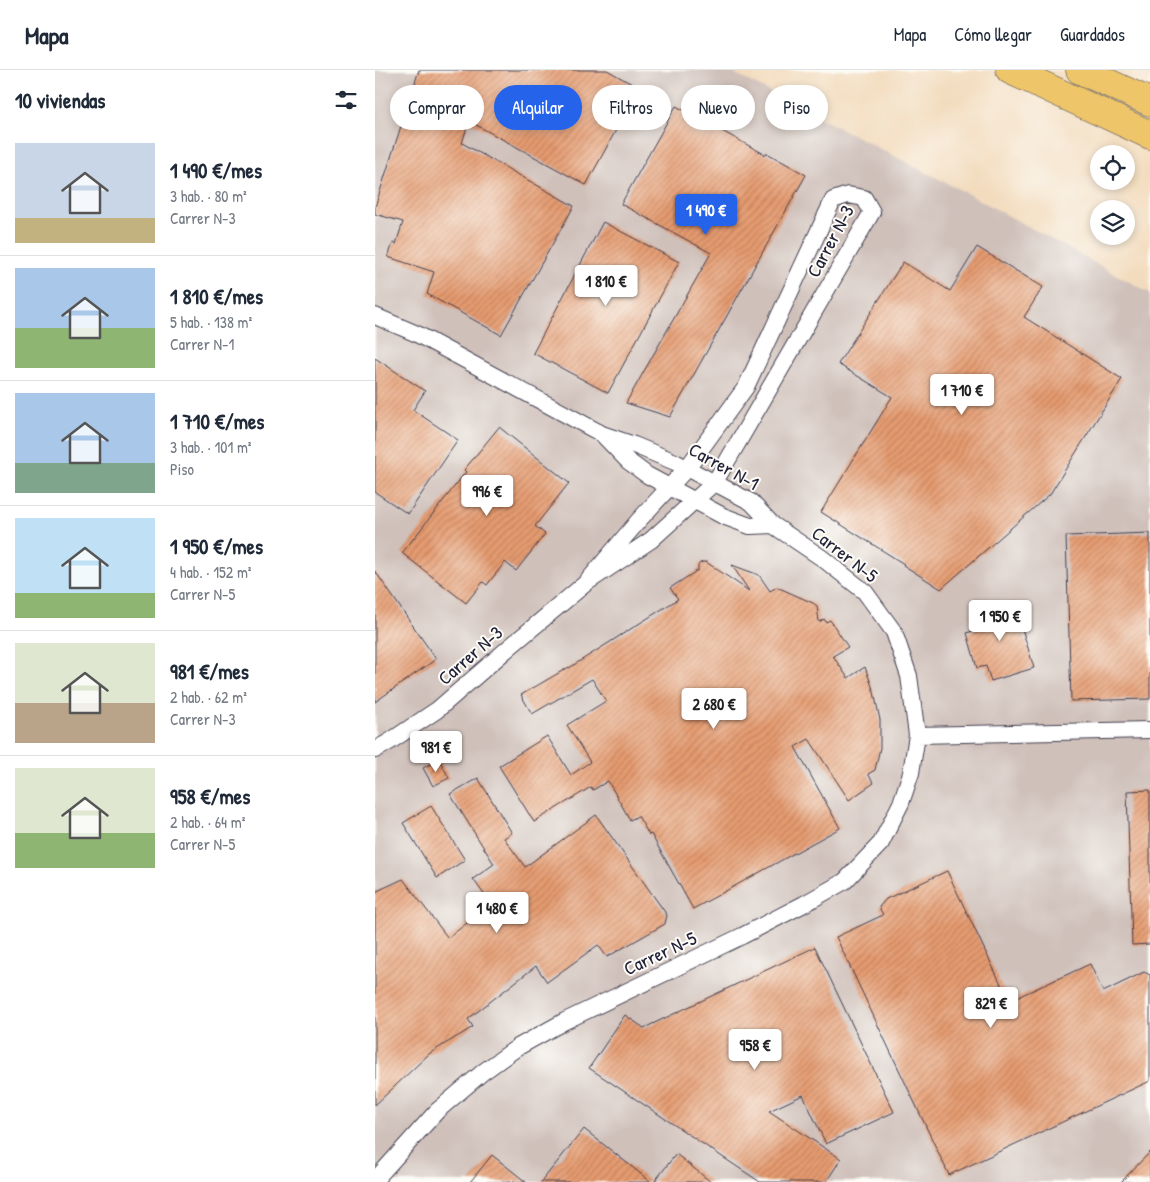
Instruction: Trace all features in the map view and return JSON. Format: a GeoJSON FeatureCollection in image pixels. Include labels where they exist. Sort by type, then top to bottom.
{"type":"FeatureCollection","features":[{"type":"Feature","properties":{"kind":"highway"},"geometry":{"type":"LineString","coordinates":[[1010,70],[1150,135]]}},
{"type":"Feature","properties":{"kind":"highway"},"geometry":{"type":"LineString","coordinates":[[1080,70],[1150,102]]}},
{"type":"Feature","properties":{"kind":"street","name":"Carrer N-3"},"geometry":{"type":"LineString","coordinates":[[375,750],[437,710],[586,583],[651,540],[715,482],[872,212],[865,198],[848,196],[833,200],[746,388],[687,468],[639,520],[586,583]]}},
{"type":"Feature","properties":{"kind":"street","name":"Carrer N-1"},"geometry":{"type":"LineString","coordinates":[[375,316],[417,334],[602,434],[634,444],[715,482],[751,502],[773,525]]}},
{"type":"Feature","properties":{"kind":"street","name":"Carrer N-1"},"geometry":{"type":"LineString","coordinates":[[602,434],[628,461],[647,475],[723,516],[750,526],[773,525]]}},
{"type":"Feature","properties":{"kind":"street","name":"Carrer N-5"},"geometry":{"type":"LineString","coordinates":[[375,1180],[437,1112],[483,1072],[518,1047],[565,1021],[742,936],[845,881],[881,843],[901,802],[911,773],[917,735],[909,676],[894,632],[865,592],[822,558],[773,525]]}},
{"type":"Feature","properties":{"kind":"street"},"geometry":{"type":"LineString","coordinates":[[917,735],[1150,730]]}},
{"type":"Feature","properties":{"kind":"shaded area"},"geometry":{"type":"Polygon","coordinates":[[[375,70],[727,70],[765,90],[765,130],[828,130],[828,122],[972,196],[1150,293],[1150,1182],[375,1182],[375,70]]]}},
{"type":"Feature","properties":{"kind":"building"},"geometry":{"type":"Polygon","coordinates":[[[419,70],[607,70],[634,85],[592,85],[592,130],[616,130],[586,185],[484,129],[484,85],[414,85],[419,70]]]}},
{"type":"Feature","properties":{"kind":"building"},"geometry":{"type":"Polygon","coordinates":[[[676,106],[681,109],[681,130],[720,130],[806,175],[670,417],[626,403],[711,253],[621,204],[663,130],[671,130],[671,115],[676,106]]]}},
{"type":"Feature","properties":{"kind":"building"},"geometry":{"type":"Polygon","coordinates":[[[400,130],[466,130],[462,143],[574,206],[501,335],[427,294],[434,272],[388,257],[393,243],[396,244],[403,222],[375,214],[375,207],[400,130]]]}},
{"type":"Feature","properties":{"kind":"building"},"geometry":{"type":"Polygon","coordinates":[[[603,222],[679,262],[608,393],[533,353],[603,222]]]}},
{"type":"Feature","properties":{"kind":"building"},"geometry":{"type":"Polygon","coordinates":[[[977,247],[1043,287],[1024,317],[1122,379],[1050,494],[941,589],[821,512],[892,397],[838,364],[903,262],[950,291],[977,247]]]}},
{"type":"Feature","properties":{"kind":"building"},"geometry":{"type":"Polygon","coordinates":[[[375,358],[425,391],[413,410],[458,440],[408,514],[375,492],[375,358]]]}},
{"type":"Feature","properties":{"kind":"building"},"geometry":{"type":"Polygon","coordinates":[[[499,427],[569,483],[535,526],[545,534],[516,571],[505,562],[487,585],[483,582],[466,603],[402,553],[466,472],[464,470],[499,427]]]}},
{"type":"Feature","properties":{"kind":"building"},"geometry":{"type":"Polygon","coordinates":[[[1150,533],[1150,699],[1071,701],[1066,536],[1150,533]]]}},
{"type":"Feature","properties":{"kind":"building"},"geometry":{"type":"Polygon","coordinates":[[[706,562],[749,591],[732,565],[759,575],[770,591],[777,587],[817,606],[819,622],[824,619],[826,622],[830,620],[848,647],[833,656],[848,678],[865,667],[874,692],[880,720],[880,748],[875,770],[868,774],[874,783],[849,800],[809,739],[795,747],[840,828],[693,909],[651,834],[649,835],[638,816],[630,820],[608,781],[593,790],[591,787],[534,822],[499,766],[547,736],[571,775],[590,762],[567,725],[606,701],[592,679],[532,714],[521,695],[569,668],[678,599],[670,588],[698,570],[698,566],[706,562]]]}},
{"type":"Feature","properties":{"kind":"building"},"geometry":{"type":"Polygon","coordinates":[[[375,571],[436,659],[375,702],[375,571]]]}},
{"type":"Feature","properties":{"kind":"building"},"geometry":{"type":"Polygon","coordinates":[[[1014,602],[1034,668],[991,681],[986,666],[977,668],[967,633],[975,630],[971,615],[1014,602]]]}},
{"type":"Feature","properties":{"kind":"building"},"geometry":{"type":"Polygon","coordinates":[[[439,759],[449,778],[433,786],[423,768],[439,759]]]}},
{"type":"Feature","properties":{"kind":"building"},"geometry":{"type":"Polygon","coordinates":[[[478,778],[512,833],[504,838],[525,867],[596,815],[667,915],[665,924],[607,957],[598,945],[547,982],[536,966],[468,1019],[473,1027],[430,1053],[375,1105],[375,892],[403,879],[448,938],[491,904],[473,879],[494,864],[450,794],[478,778]]]}},
{"type":"Feature","properties":{"kind":"building"},"geometry":{"type":"Polygon","coordinates":[[[1150,790],[1150,944],[1132,945],[1127,791],[1150,790]]]}},
{"type":"Feature","properties":{"kind":"building"},"geometry":{"type":"Polygon","coordinates":[[[431,806],[465,860],[437,878],[403,823],[431,806]]]}},
{"type":"Feature","properties":{"kind":"building"},"geometry":{"type":"Polygon","coordinates":[[[947,871],[1009,1001],[1090,964],[1103,992],[1144,972],[1150,975],[1150,1081],[949,1175],[836,937],[883,915],[879,907],[886,899],[947,871]]]}},
{"type":"Feature","properties":{"kind":"building"},"geometry":{"type":"Polygon","coordinates":[[[815,947],[894,1112],[826,1144],[803,1095],[769,1111],[841,1159],[826,1182],[760,1182],[589,1068],[625,1015],[644,1028],[815,947]]]}},
{"type":"Feature","properties":{"kind":"building"},"geometry":{"type":"Polygon","coordinates":[[[584,1129],[651,1182],[541,1182],[584,1129]]]}},
{"type":"Feature","properties":{"kind":"building"},"geometry":{"type":"Polygon","coordinates":[[[1150,1152],[1150,1182],[1121,1182],[1150,1152]]]}},
{"type":"Feature","properties":{"kind":"building"},"geometry":{"type":"Polygon","coordinates":[[[676,1154],[711,1182],[654,1182],[676,1154]]]}},
{"type":"Feature","properties":{"kind":"building"},"geometry":{"type":"Polygon","coordinates":[[[492,1155],[526,1182],[470,1182],[492,1155]]]}}]}
